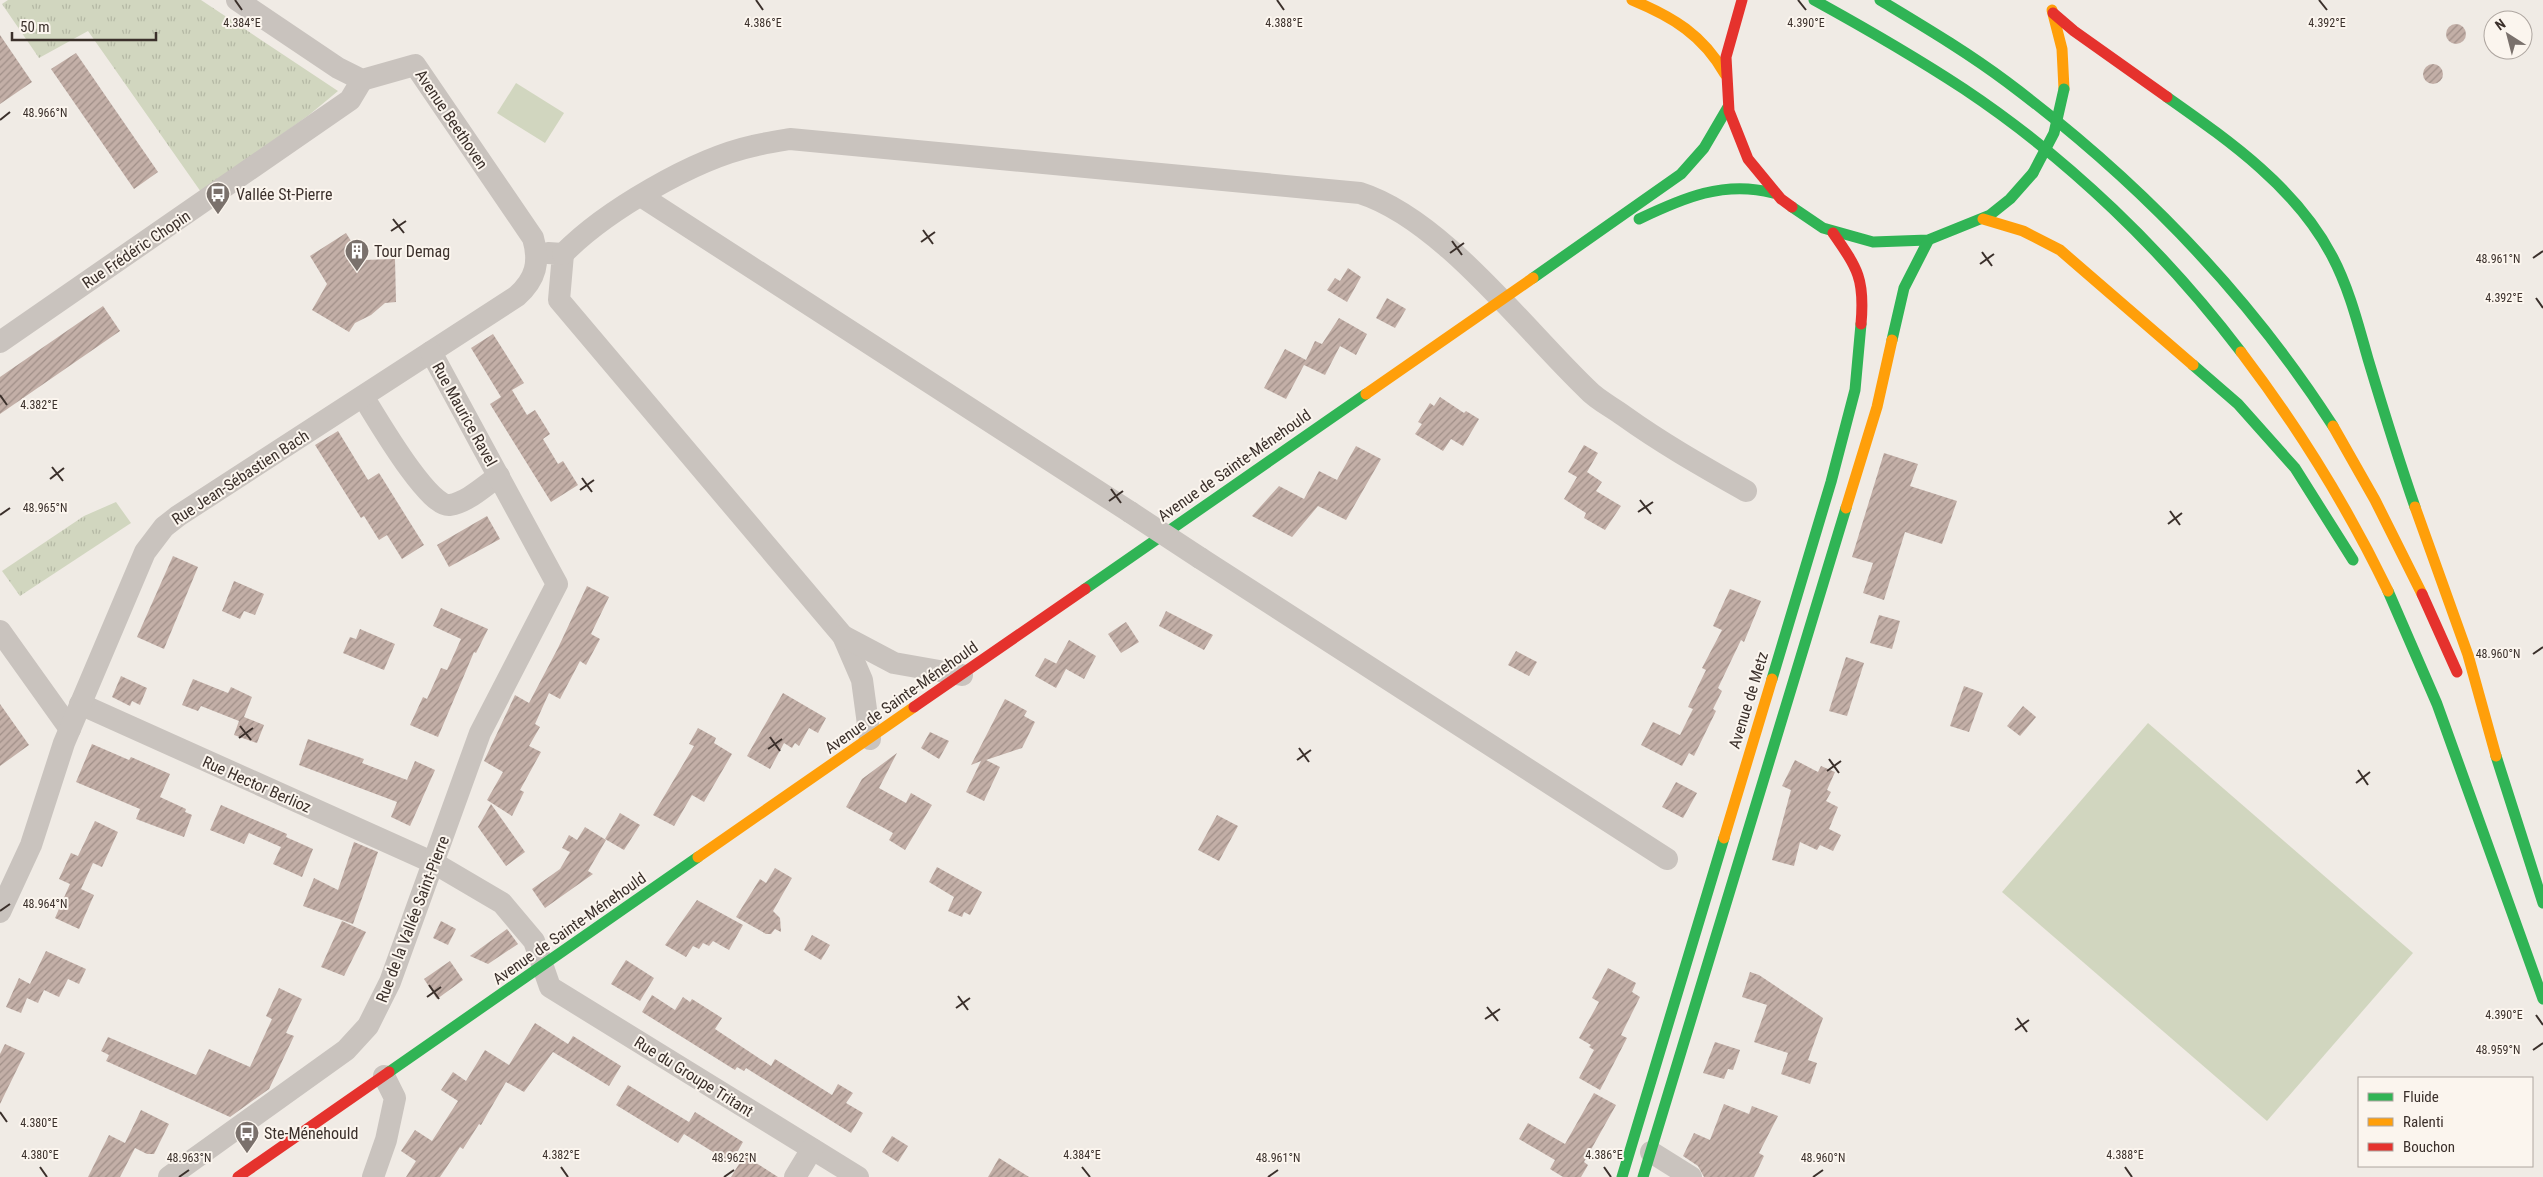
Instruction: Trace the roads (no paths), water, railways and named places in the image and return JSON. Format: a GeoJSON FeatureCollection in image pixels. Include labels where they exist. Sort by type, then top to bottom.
{"type":"FeatureCollection","features":[{"type":"Feature","properties":{"kind":"main road"},"geometry":{"type":"LineString","coordinates":[[1632,0],[1674,19],[1694,31],[1716,56],[1725,74]]}},
{"type":"Feature","properties":{"kind":"main road"},"geometry":{"type":"LineString","coordinates":[[1742,0],[1730,32],[1725,74],[1732,126],[1744,153],[1773,193],[1797,214],[1833,233],[1880,243],[1904,244],[1928,241],[1956,232],[1983,219],[2002,206],[2033,173],[2054,133],[2064,89],[2061,38],[2047,0]]}},
{"type":"Feature","properties":{"kind":"main road"},"geometry":{"type":"LineString","coordinates":[[1814,0],[1916,56],[1976,96],[2039,143],[2097,193],[2172,268],[2221,324],[2259,374],[2326,473],[2401,618],[2442,716],[2543,999]]}},
{"type":"Feature","properties":{"kind":"main road"},"geometry":{"type":"LineString","coordinates":[[1880,0],[2013,85],[2078,136],[2131,184],[2191,245],[2253,316],[2317,403],[2351,458],[2421,592],[2460,681]]}},
{"type":"Feature","properties":{"kind":"main road"},"geometry":{"type":"LineString","coordinates":[[2053,13],[2074,31],[2218,133],[2276,182],[2310,223],[2331,254],[2347,289],[2400,464],[2468,655],[2500,770],[2543,904]]}},
{"type":"Feature","properties":{"kind":"main road","name":"Avenue de Sainte-Ménehould"},"geometry":{"type":"LineString","coordinates":[[238,1177],[1583,244],[1686,170],[1710,142],[1728,107]]}},
{"type":"Feature","properties":{"kind":"main road","name":"Avenue de Sainte-Ménehould"},"geometry":{"type":"LineString","coordinates":[[1583,244],[1662,208],[1705,193],[1740,187],[1760,188],[1773,193]]}},
{"type":"Feature","properties":{"kind":"main road"},"geometry":{"type":"LineString","coordinates":[[1983,219],[2024,230],[2060,250],[2238,404],[2295,468],[2361,573]]}},
{"type":"Feature","properties":{"kind":"main road","name":"Avenue de Metz"},"geometry":{"type":"LineString","coordinates":[[1622,1177],[1831,482],[1855,390],[1862,324],[1862,286],[1856,266],[1833,233]]}},
{"type":"Feature","properties":{"kind":"main road"},"geometry":{"type":"LineString","coordinates":[[1643,1177],[1877,407],[1904,288],[1909,274],[1928,241]]}},
{"type":"Feature","properties":{"kind":"main road"},"geometry":{"type":"LineString","coordinates":[[2390,624],[2442,716]]}},
{"type":"Feature","properties":{"kind":"main road"},"geometry":{"type":"LineString","coordinates":[[2468,699],[2500,770]]}},
{"type":"Feature","properties":{"kind":"street"},"geometry":{"type":"LineString","coordinates":[[237,0],[338,68],[362,80]]}},
{"type":"Feature","properties":{"kind":"street","name":"Avenue Beethoven"},"geometry":{"type":"LineString","coordinates":[[362,80],[415,65],[533,238],[538,253]]}},
{"type":"Feature","properties":{"kind":"street","name":"Rue Frédéric Chopin"},"geometry":{"type":"LineString","coordinates":[[0,342],[350,100],[362,80]]}},
{"type":"Feature","properties":{"kind":"street"},"geometry":{"type":"LineString","coordinates":[[870,739],[862,680],[843,636],[559,300],[563,254],[580,236],[641,196],[701,164],[752,146],[790,139],[1329,189],[1360,193],[1380,199],[1407,216],[1433,236],[1500,300],[1588,391],[1672,449],[1746,492]]}},
{"type":"Feature","properties":{"kind":"street"},"geometry":{"type":"LineString","coordinates":[[641,196],[1667,858]]}},
{"type":"Feature","properties":{"kind":"street"},"geometry":{"type":"LineString","coordinates":[[538,253],[563,254]]}},
{"type":"Feature","properties":{"kind":"street","name":"Rue Jean-Sébastien Bach"},"geometry":{"type":"LineString","coordinates":[[0,912],[6,877],[31,845],[80,704],[145,552],[164,527],[364,398],[517,296],[528,286],[535,273],[538,253]]}},
{"type":"Feature","properties":{"kind":"street","name":"Rue Maurice Ravel"},"geometry":{"type":"LineString","coordinates":[[431,352],[557,584]]}},
{"type":"Feature","properties":{"kind":"street","name":"Rue Maurice Ravel"},"geometry":{"type":"LineString","coordinates":[[364,398],[421,485],[437,501],[448,506],[462,501],[499,476]]}},
{"type":"Feature","properties":{"kind":"street","name":"Rue de la Vallée Saint-Pierre"},"geometry":{"type":"LineString","coordinates":[[168,1177],[346,1050],[368,1026],[390,982],[480,733],[557,584]]}},
{"type":"Feature","properties":{"kind":"street"},"geometry":{"type":"LineString","coordinates":[[0,631],[70,729]]}},
{"type":"Feature","properties":{"kind":"street"},"geometry":{"type":"LineString","coordinates":[[843,636],[894,663],[962,675]]}},
{"type":"Feature","properties":{"kind":"street","name":"Rue Hector Berlioz"},"geometry":{"type":"LineString","coordinates":[[80,704],[434,863],[502,903],[534,941],[544,965]]}},
{"type":"Feature","properties":{"kind":"street","name":"Rue du Groupe Tritant"},"geometry":{"type":"LineString","coordinates":[[544,965],[550,987],[858,1177]]}},
{"type":"Feature","properties":{"kind":"street"},"geometry":{"type":"LineString","coordinates":[[373,1177],[386,1140],[395,1098],[384,1076]]}},
{"type":"Feature","properties":{"kind":"street"},"geometry":{"type":"LineString","coordinates":[[795,1177],[812,1149]]}},
{"type":"Feature","properties":{"kind":"street"},"geometry":{"type":"LineString","coordinates":[[1650,1152],[1691,1177]]}},
{"type":"Feature","properties":{"kind":"place","name":"Vallée St-Pierre"},"geometry":{"type":"Point","coordinates":[218,215]}},
{"type":"Feature","properties":{"kind":"place","name":"Tour Demag"},"geometry":{"type":"Point","coordinates":[357,272]}},
{"type":"Feature","properties":{"kind":"place","name":"Ste-Ménehould"},"geometry":{"type":"Point","coordinates":[247,1154]}}]}
